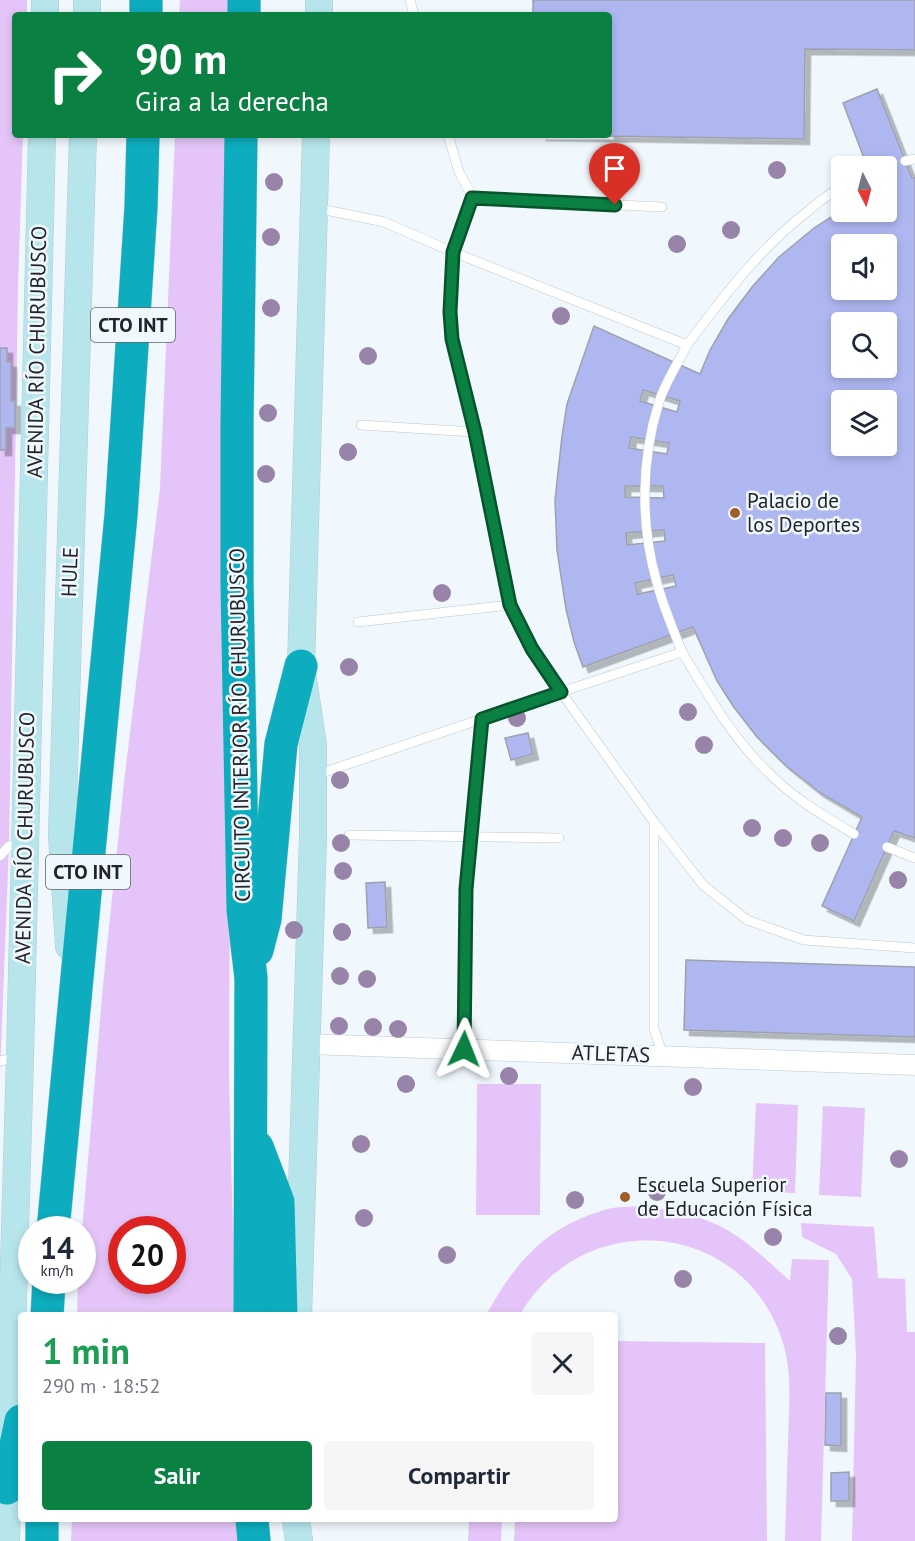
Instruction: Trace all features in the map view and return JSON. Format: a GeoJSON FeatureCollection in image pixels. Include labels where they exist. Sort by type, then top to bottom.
{"type":"FeatureCollection","features":[{"type":"Feature","properties":{"kind":"highway","name":"CTO INT"},"geometry":{"type":"LineString","coordinates":[[54,1216],[121,515],[141,207],[143,138]]}},
{"type":"Feature","properties":{"kind":"highway","name":"CIRCUITO INTERIOR RÍO CHURUBUSCO"},"geometry":{"type":"LineString","coordinates":[[241,138],[237,597],[243,910],[251,978],[250,1312]]}},
{"type":"Feature","properties":{"kind":"highway"},"geometry":{"type":"LineString","coordinates":[[251,978],[265,919],[281,744],[301,666]]}},
{"type":"Feature","properties":{"kind":"highway"},"geometry":{"type":"LineString","coordinates":[[252,1133],[278,1202],[280,1312]]}},
{"type":"Feature","properties":{"kind":"highway"},"geometry":{"type":"LineString","coordinates":[[47,1312],[48,1294]]}},
{"type":"Feature","properties":{"kind":"highway"},"geometry":{"type":"LineString","coordinates":[[7,1488],[18,1435]]}},
{"type":"Feature","properties":{"kind":"highway"},"geometry":{"type":"LineString","coordinates":[[42,1522],[42,1541]]}},
{"type":"Feature","properties":{"kind":"highway"},"geometry":{"type":"LineString","coordinates":[[252,1522],[254,1541]]}},
{"type":"Feature","properties":{"kind":"main road","name":"AVENIDA RÍO CHURUBUSCO"},"geometry":{"type":"LineString","coordinates":[[6,1541],[10,1059],[25,845],[42,138]]}},
{"type":"Feature","properties":{"kind":"main road","name":"HULE"},"geometry":{"type":"LineString","coordinates":[[73,1009],[62,835],[83,138]]}},
{"type":"Feature","properties":{"kind":"main road"},"geometry":{"type":"LineString","coordinates":[[298,1312],[314,775],[314,745],[301,666],[316,138]]}},
{"type":"Feature","properties":{"kind":"main road"},"geometry":{"type":"LineString","coordinates":[[296,1522],[299,1541]]}},
{"type":"Feature","properties":{"kind":"street","name":"ATLETAS"},"geometry":{"type":"LineString","coordinates":[[307,1044],[915,1065]]}},
{"type":"Feature","properties":{"kind":"lane"},"geometry":{"type":"LineString","coordinates":[[449,138],[459,172],[472,198],[453,252],[450,312],[452,339],[475,432],[510,605],[532,649],[654,822],[704,885],[747,920],[804,940],[915,948]]}},
{"type":"Feature","properties":{"kind":"lane"},"geometry":{"type":"LineString","coordinates":[[831,193],[788,226],[746,268],[687,345],[660,401],[649,446],[645,490],[646,537],[654,572],[682,652],[723,718],[767,772],[807,806],[854,834]]}},
{"type":"Feature","properties":{"kind":"lane"},"geometry":{"type":"LineString","coordinates":[[472,198],[662,207]]}},
{"type":"Feature","properties":{"kind":"lane"},"geometry":{"type":"LineString","coordinates":[[314,207],[384,222],[453,252],[687,345]]}},
{"type":"Feature","properties":{"kind":"lane"},"geometry":{"type":"LineString","coordinates":[[361,425],[475,432]]}},
{"type":"Feature","properties":{"kind":"lane"},"geometry":{"type":"LineString","coordinates":[[358,622],[510,605]]}},
{"type":"Feature","properties":{"kind":"lane"},"geometry":{"type":"LineString","coordinates":[[314,775],[682,652]]}},
{"type":"Feature","properties":{"kind":"lane"},"geometry":{"type":"LineString","coordinates":[[464,1049],[466,889],[482,719]]}},
{"type":"Feature","properties":{"kind":"lane"},"geometry":{"type":"LineString","coordinates":[[654,822],[654,1029],[663,1055]]}},
{"type":"Feature","properties":{"kind":"lane"},"geometry":{"type":"LineString","coordinates":[[349,835],[560,838]]}},
{"type":"Feature","properties":{"kind":"lane"},"geometry":{"type":"LineString","coordinates":[[0,856],[9,846],[25,845]]}},
{"type":"Feature","properties":{"kind":"lane"},"geometry":{"type":"LineString","coordinates":[[887,847],[915,858]]}},
{"type":"Feature","properties":{"kind":"shaded area"},"geometry":{"type":"Polygon","coordinates":[[[0,0],[27,0],[27,12],[12,12],[12,138],[23,138],[18,288],[9,846],[0,1074],[0,0]]]}},
{"type":"Feature","properties":{"kind":"shaded area"},"geometry":{"type":"Polygon","coordinates":[[[180,0],[228,0],[228,12],[179,12],[180,0]]]}},
{"type":"Feature","properties":{"kind":"shaded area"},"geometry":{"type":"Polygon","coordinates":[[[175,138],[225,138],[230,865],[229,1076],[235,1312],[77,1312],[78,1294],[96,1294],[96,1216],[83,1216],[103,985],[124,782],[160,488],[175,138]]]}},
{"type":"Feature","properties":{"kind":"shaded area"},"geometry":{"type":"Polygon","coordinates":[[[477,1084],[541,1084],[540,1215],[476,1215],[477,1084]]]}},
{"type":"Feature","properties":{"kind":"shaded area"},"geometry":{"type":"Polygon","coordinates":[[[756,1103],[798,1105],[795,1193],[752,1192],[756,1103]]]}},
{"type":"Feature","properties":{"kind":"shaded area"},"geometry":{"type":"Polygon","coordinates":[[[823,1106],[865,1108],[861,1197],[819,1195],[823,1106]]]}},
{"type":"Feature","properties":{"kind":"shaded area"},"geometry":{"type":"Polygon","coordinates":[[[645,1206],[709,1221],[746,1242],[790,1281],[792,1259],[829,1260],[821,1541],[785,1541],[789,1375],[785,1350],[761,1297],[732,1268],[696,1249],[658,1241],[619,1243],[581,1256],[547,1280],[522,1312],[488,1312],[520,1264],[548,1237],[583,1218],[619,1207],[645,1206]]]}},
{"type":"Feature","properties":{"kind":"shaded area"},"geometry":{"type":"Polygon","coordinates":[[[801,1223],[874,1227],[878,1278],[905,1279],[907,1332],[915,1332],[915,1541],[852,1541],[856,1355],[852,1279],[836,1254],[802,1237],[801,1223]]]}},
{"type":"Feature","properties":{"kind":"shaded area"},"geometry":{"type":"Polygon","coordinates":[[[618,1341],[765,1343],[767,1541],[514,1541],[515,1522],[618,1522],[618,1341]]]}},
{"type":"Feature","properties":{"kind":"shaded area"},"geometry":{"type":"Polygon","coordinates":[[[72,1522],[245,1522],[247,1541],[71,1541],[72,1522]]]}},
{"type":"Feature","properties":{"kind":"shaded area"},"geometry":{"type":"Polygon","coordinates":[[[469,1522],[502,1522],[501,1541],[468,1541],[469,1522]]]}},
{"type":"Feature","properties":{"kind":"building"},"geometry":{"type":"Polygon","coordinates":[[[533,0],[915,0],[915,50],[805,49],[804,139],[612,136],[612,12],[533,12],[533,0]]]}},
{"type":"Feature","properties":{"kind":"building","name":"Palacio de los Deportes"},"geometry":{"type":"Polygon","coordinates":[[[877,89],[912,178],[915,177],[915,838],[894,831],[854,921],[822,906],[862,817],[819,792],[785,765],[757,737],[717,681],[693,627],[583,667],[566,609],[557,550],[555,500],[567,404],[594,326],[700,374],[710,350],[728,319],[752,287],[779,257],[814,228],[831,217],[831,222],[897,222],[897,156],[863,156],[843,103],[877,89]],[[643,390],[640,401],[677,412],[680,401],[643,390]],[[631,437],[629,448],[667,454],[669,443],[631,437]],[[625,486],[625,497],[664,498],[663,486],[625,486]],[[664,530],[626,533],[627,545],[665,541],[664,530]],[[673,575],[635,583],[638,594],[676,586],[673,575]]]}},
{"type":"Feature","properties":{"kind":"building"},"geometry":{"type":"Polygon","coordinates":[[[0,348],[7,348],[7,362],[11,362],[11,401],[15,401],[15,428],[6,428],[6,450],[0,450],[0,348]]]}},
{"type":"Feature","properties":{"kind":"building"},"geometry":{"type":"Polygon","coordinates":[[[528,733],[533,754],[511,760],[505,738],[528,733]]]}},
{"type":"Feature","properties":{"kind":"building"},"geometry":{"type":"Polygon","coordinates":[[[385,882],[387,927],[368,928],[366,883],[385,882]]]}},
{"type":"Feature","properties":{"kind":"building"},"geometry":{"type":"Polygon","coordinates":[[[686,960],[915,967],[915,1037],[684,1030],[686,960]]]}},
{"type":"Feature","properties":{"kind":"building"},"geometry":{"type":"Polygon","coordinates":[[[826,1393],[841,1393],[841,1446],[825,1445],[826,1393]]]}},
{"type":"Feature","properties":{"kind":"building"},"geometry":{"type":"Polygon","coordinates":[[[849,1472],[849,1501],[831,1501],[831,1473],[849,1472]]]}},
{"type":"Feature","properties":{"kind":"place","name":"Palacio de los Deportes"},"geometry":{"type":"Point","coordinates":[735,513]}},
{"type":"Feature","properties":{"kind":"place","name":"Escuela Superior de Educación Física"},"geometry":{"type":"Point","coordinates":[625,1197]}},
{"type":"Feature","properties":{"kind":"route"},"geometry":{"type":"LineString","coordinates":[[464,1049],[466,889],[482,719],[561,692],[532,649],[510,605],[475,432],[452,339],[450,312],[453,252],[472,198],[615,205]]}}]}
